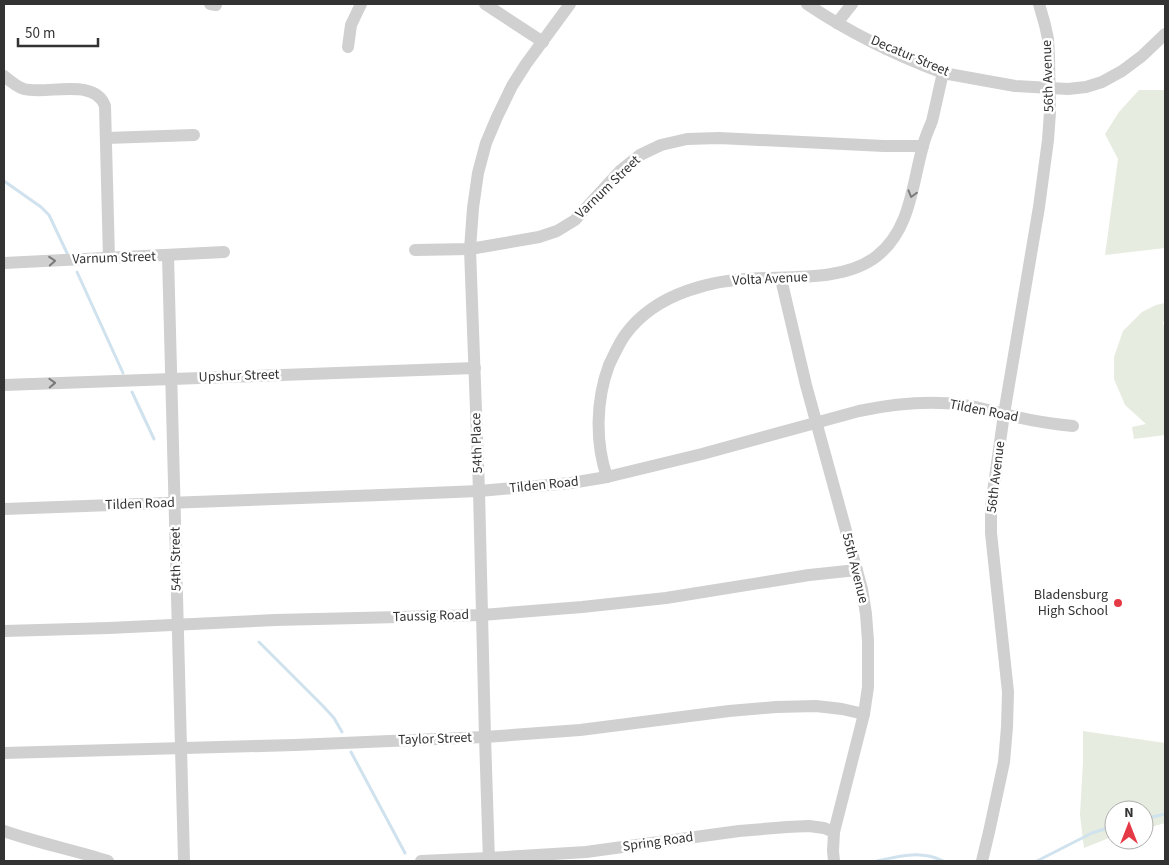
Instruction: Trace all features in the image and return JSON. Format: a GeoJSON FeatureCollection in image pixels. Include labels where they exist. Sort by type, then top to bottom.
{"type":"FeatureCollection","features":[{"type":"Feature","properties":{"kind":"street"},"geometry":{"type":"LineString","coordinates":[[348,47],[351,25],[361,4]]}},
{"type":"Feature","properties":{"kind":"street"},"geometry":{"type":"LineString","coordinates":[[485,4],[543,42],[570,4]]}},
{"type":"Feature","properties":{"kind":"street","name":"Decatur Street"},"geometry":{"type":"LineString","coordinates":[[807,4],[837,23],[902,56],[943,73],[1015,86],[1068,89],[1086,87],[1102,82],[1122,71],[1142,56],[1165,34]]}},
{"type":"Feature","properties":{"kind":"street"},"geometry":{"type":"LineString","coordinates":[[837,23],[852,4]]}},
{"type":"Feature","properties":{"kind":"street","name":"56th Avenue"},"geometry":{"type":"LineString","coordinates":[[982,861],[1004,762],[1008,692],[991,533],[991,506],[1004,414],[1030,267],[1048,140],[1050,112],[1048,39],[1039,4]]}},
{"type":"Feature","properties":{"kind":"street","name":"54th Place"},"geometry":{"type":"LineString","coordinates":[[489,860],[470,249],[478,173],[486,143],[496,117],[512,86],[543,42]]}},
{"type":"Feature","properties":{"kind":"street","name":"Volta Avenue"},"geometry":{"type":"LineString","coordinates":[[607,477],[600,452],[599,435],[602,390],[615,350],[626,334],[656,306],[691,289],[715,283],[764,278],[811,277],[838,273],[858,267],[877,256],[890,243],[899,230],[907,210],[943,73]]}},
{"type":"Feature","properties":{"kind":"street"},"geometry":{"type":"LineString","coordinates":[[4,76],[23,88],[37,90],[85,90],[98,96],[103,101],[105,106],[109,258]]}},
{"type":"Feature","properties":{"kind":"street"},"geometry":{"type":"LineString","coordinates":[[106,134],[194,135]]}},
{"type":"Feature","properties":{"kind":"street","name":"Varnum Street"},"geometry":{"type":"LineString","coordinates":[[415,250],[470,249],[539,237],[558,231],[575,220],[620,171],[640,155],[661,145],[687,139],[719,138],[884,146],[923,146]]}},
{"type":"Feature","properties":{"kind":"street","name":"Varnum Street"},"geometry":{"type":"LineString","coordinates":[[4,263],[224,252]]}},
{"type":"Feature","properties":{"kind":"street","name":"54th Street"},"geometry":{"type":"LineString","coordinates":[[168,256],[184,861]]}},
{"type":"Feature","properties":{"kind":"street","name":"55th Avenue"},"geometry":{"type":"LineString","coordinates":[[781,279],[816,422],[865,606],[868,641],[868,687],[864,714],[834,832],[834,861]]}},
{"type":"Feature","properties":{"kind":"street","name":"Upshur Street"},"geometry":{"type":"LineString","coordinates":[[4,385],[475,368]]}},
{"type":"Feature","properties":{"kind":"street","name":"Tilden Road"},"geometry":{"type":"LineString","coordinates":[[4,509],[479,491],[571,483],[607,477],[702,454],[868,409],[906,403],[963,405],[1055,425],[1073,426]]}},
{"type":"Feature","properties":{"kind":"street","name":"Taussig Road"},"geometry":{"type":"LineString","coordinates":[[4,631],[275,620],[482,615],[666,598],[856,570]]}},
{"type":"Feature","properties":{"kind":"street","name":"Taylor Street"},"geometry":{"type":"LineString","coordinates":[[4,754],[484,737],[580,730],[691,716],[816,706],[864,714]]}},
{"type":"Feature","properties":{"kind":"street","name":"Spring Road"},"geometry":{"type":"LineString","coordinates":[[421,861],[489,860],[586,852],[739,831],[787,827],[809,826],[824,828],[834,832]]}},
{"type":"Feature","properties":{"kind":"street"},"geometry":{"type":"LineString","coordinates":[[4,831],[108,861]]}},
{"type":"Feature","properties":{"kind":"shaded area"},"geometry":{"type":"Polygon","coordinates":[[[1139,90],[1165,90],[1165,248],[1105,255],[1118,159],[1105,134],[1119,112],[1139,90]]]}},
{"type":"Feature","properties":{"kind":"shaded area"},"geometry":{"type":"Polygon","coordinates":[[[1165,303],[1165,321],[1163,322],[1165,333],[1165,435],[1134,439],[1132,427],[1146,424],[1125,405],[1114,379],[1114,357],[1123,331],[1142,312],[1165,303]]]}},
{"type":"Feature","properties":{"kind":"shaded area"},"geometry":{"type":"Polygon","coordinates":[[[1083,731],[1165,743],[1165,823],[1154,826],[1154,800],[1104,800],[1104,840],[1084,848],[1080,815],[1083,731]]]}},
{"type":"Feature","properties":{"kind":"waterway"},"geometry":{"type":"LineString","coordinates":[[4,181],[41,207],[49,215],[67,253]]}},
{"type":"Feature","properties":{"kind":"waterway"},"geometry":{"type":"LineString","coordinates":[[77,272],[123,373]]}},
{"type":"Feature","properties":{"kind":"waterway"},"geometry":{"type":"LineString","coordinates":[[132,392],[154,439]]}},
{"type":"Feature","properties":{"kind":"waterway"},"geometry":{"type":"LineString","coordinates":[[259,642],[323,706],[334,718],[342,732]]}},
{"type":"Feature","properties":{"kind":"waterway"},"geometry":{"type":"LineString","coordinates":[[351,752],[405,853]]}},
{"type":"Feature","properties":{"kind":"waterway"},"geometry":{"type":"LineString","coordinates":[[1154,817],[1165,814]]}},
{"type":"Feature","properties":{"kind":"waterway"},"geometry":{"type":"LineString","coordinates":[[1037,861],[1092,833],[1104,829]]}},
{"type":"Feature","properties":{"kind":"waterway"},"geometry":{"type":"LineString","coordinates":[[877,861],[918,855],[943,861]]}},
{"type":"Feature","properties":{"kind":"place","name":"Bladensburg High School"},"geometry":{"type":"Point","coordinates":[1118,603]}}]}
